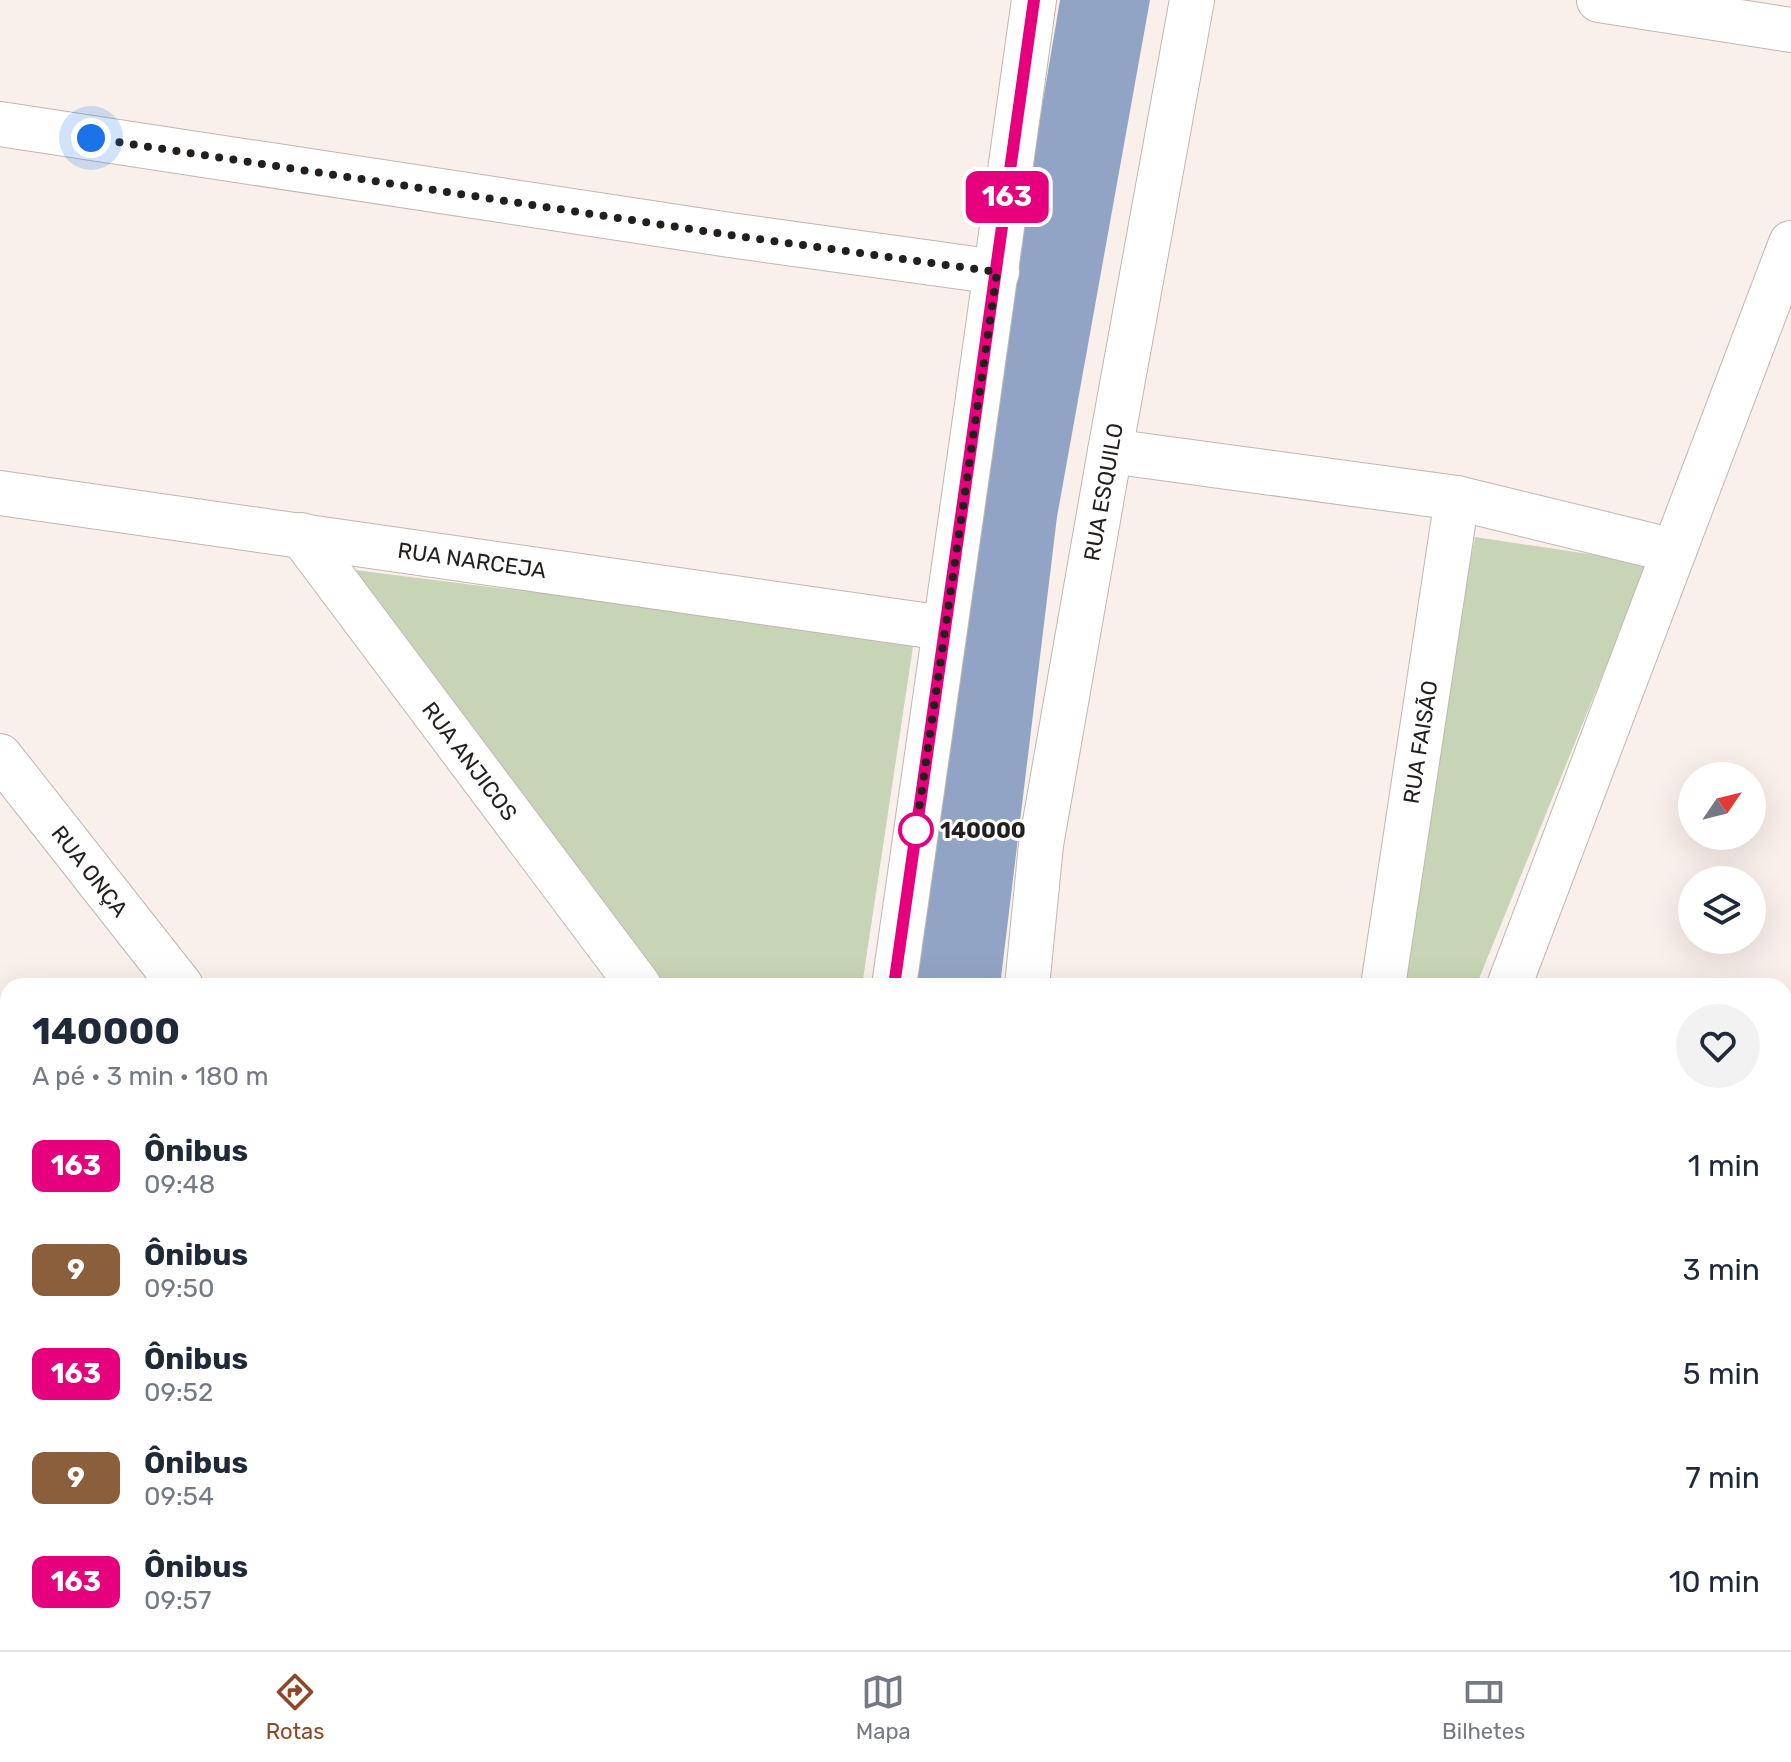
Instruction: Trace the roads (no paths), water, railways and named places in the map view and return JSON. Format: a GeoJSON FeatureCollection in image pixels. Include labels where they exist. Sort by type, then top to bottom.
{"type":"FeatureCollection","features":[{"type":"Feature","properties":{"kind":"street"},"geometry":{"type":"LineString","coordinates":[[895,978],[1034,0]]}},
{"type":"Feature","properties":{"kind":"street","name":"RUA ESQUILO"},"geometry":{"type":"LineString","coordinates":[[1028,978],[1041,845],[1192,0]]}},
{"type":"Feature","properties":{"kind":"street"},"geometry":{"type":"LineString","coordinates":[[1599,0],[1791,30]]}},
{"type":"Feature","properties":{"kind":"street"},"geometry":{"type":"LineString","coordinates":[[0,124],[730,235],[997,272]]}},
{"type":"Feature","properties":{"kind":"street"},"geometry":{"type":"LineString","coordinates":[[1512,978],[1791,243]]}},
{"type":"Feature","properties":{"kind":"street"},"geometry":{"type":"LineString","coordinates":[[1110,451],[1457,498],[1674,551]]}},
{"type":"Feature","properties":{"kind":"street","name":"RUA NARCEJA"},"geometry":{"type":"LineString","coordinates":[[0,493],[944,628]]}},
{"type":"Feature","properties":{"kind":"street","name":"RUA FAISÃO"},"geometry":{"type":"LineString","coordinates":[[1384,978],[1457,498]]}},
{"type":"Feature","properties":{"kind":"street","name":"RUA ANJICOS"},"geometry":{"type":"LineString","coordinates":[[301,535],[633,978]]}},
{"type":"Feature","properties":{"kind":"street","name":"RUA ONÇA"},"geometry":{"type":"LineString","coordinates":[[0,756],[175,978]]}},
{"type":"Feature","properties":{"kind":"water"},"geometry":{"type":"Polygon","coordinates":[[[1060,0],[1150,0],[1057,517],[1001,978],[914,978],[1035,148],[1060,0]]]}},
{"type":"Feature","properties":{"kind":"place","name":"140000"},"geometry":{"type":"Point","coordinates":[916,830]}}]}
